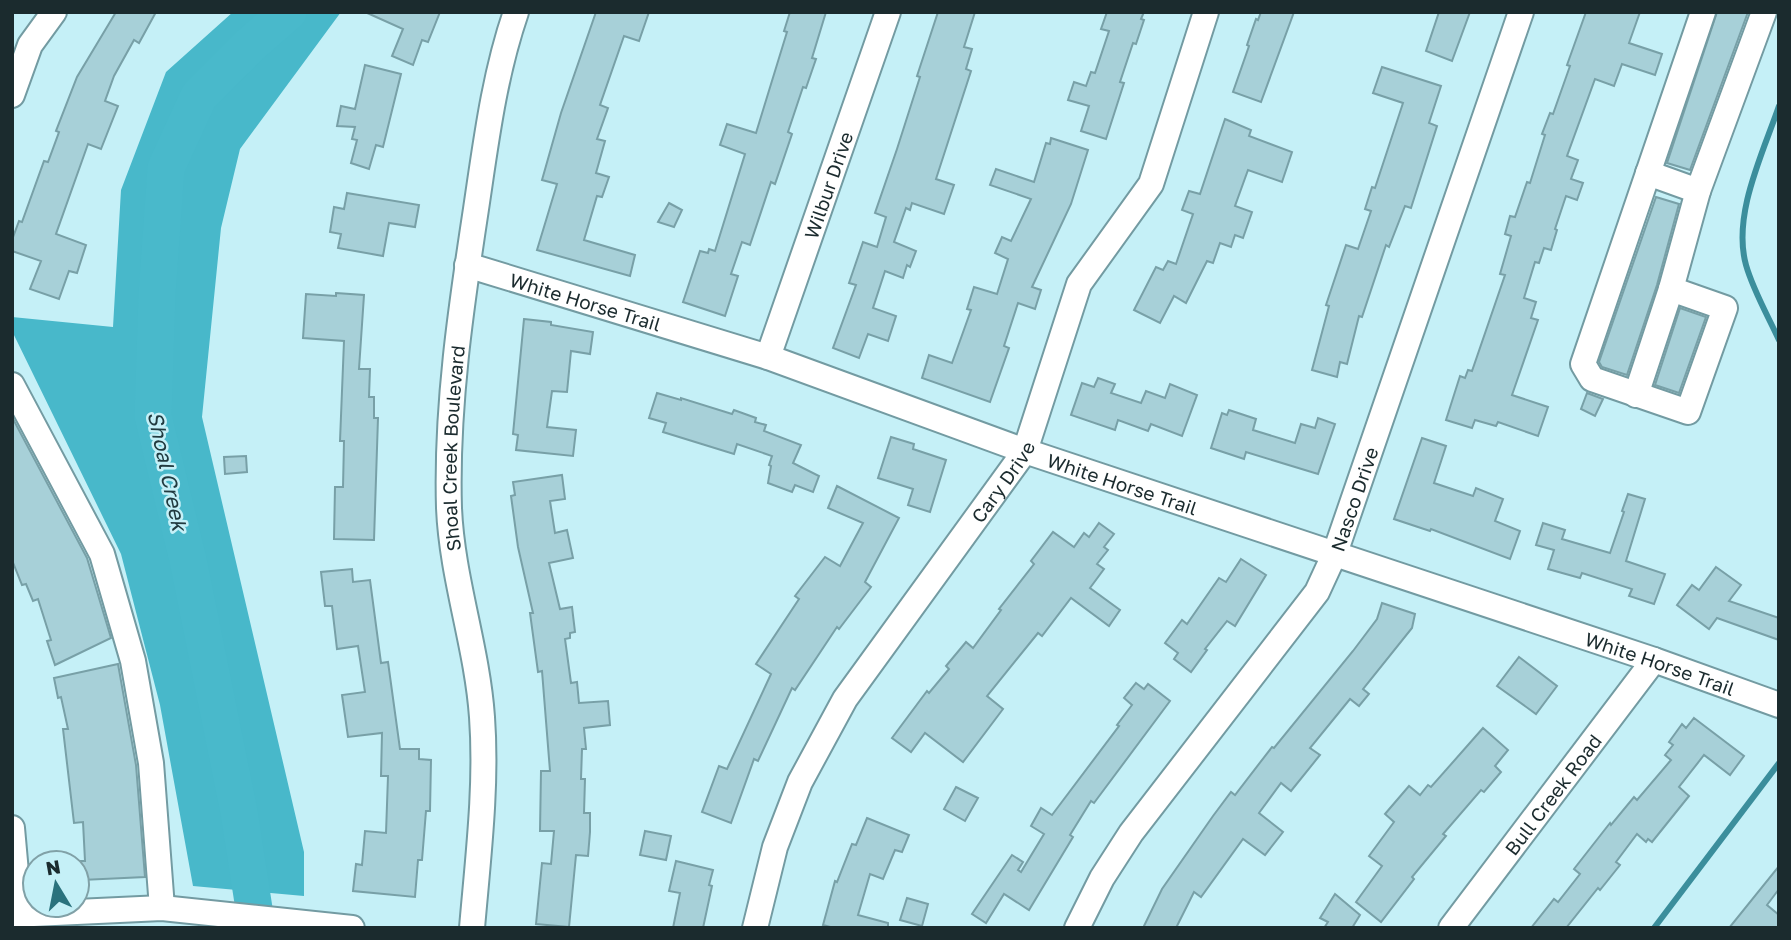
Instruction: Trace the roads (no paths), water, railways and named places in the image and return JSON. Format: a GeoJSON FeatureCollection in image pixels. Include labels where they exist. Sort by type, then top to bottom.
{"type":"FeatureCollection","features":[{"type":"Feature","properties":{"kind":"street"},"geometry":{"type":"LineString","coordinates":[[12,95],[30,46],[54,12]]}},
{"type":"Feature","properties":{"kind":"street","name":"Shoal Creek Boulevard"},"geometry":{"type":"LineString","coordinates":[[472,928],[480,835],[482,717],[476,665],[457,578],[449,511],[448,450],[467,265],[495,85],[516,12]]}},
{"type":"Feature","properties":{"kind":"street","name":"Wilbur Drive"},"geometry":{"type":"LineString","coordinates":[[768,357],[888,12]]}},
{"type":"Feature","properties":{"kind":"street","name":"Cary Drive"},"geometry":{"type":"LineString","coordinates":[[755,928],[780,834],[800,782],[845,699],[1025,451],[1079,284],[1152,184],[1206,12]]}},
{"type":"Feature","properties":{"kind":"street","name":"Nasco Drive"},"geometry":{"type":"LineString","coordinates":[[1077,928],[1102,878],[1130,833],[1317,592],[1335,553],[1521,12]]}},
{"type":"Feature","properties":{"kind":"street"},"geometry":{"type":"LineString","coordinates":[[1671,289],[1725,308],[1688,412],[1592,379],[1583,364],[1703,12]]}},
{"type":"Feature","properties":{"kind":"street"},"geometry":{"type":"LineString","coordinates":[[1636,395],[1671,289],[1698,191],[1764,12]]}},
{"type":"Feature","properties":{"kind":"street"},"geometry":{"type":"LineString","coordinates":[[1648,173],[1698,191]]}},
{"type":"Feature","properties":{"kind":"street","name":"White Horse Trail"},"geometry":{"type":"LineString","coordinates":[[467,265],[768,357],[1025,451],[1654,660],[1779,705]]}},
{"type":"Feature","properties":{"kind":"street"},"geometry":{"type":"LineString","coordinates":[[12,385],[102,555],[133,661],[150,763],[162,908]]}},
{"type":"Feature","properties":{"kind":"street","name":"Bull Creek Road"},"geometry":{"type":"LineString","coordinates":[[1451,928],[1654,660]]}},
{"type":"Feature","properties":{"kind":"street"},"geometry":{"type":"LineString","coordinates":[[12,828],[18,919],[162,908],[352,928]]}},
{"type":"Feature","properties":{"kind":"waterway","name":"Shoal Creek"},"geometry":{"type":"LineString","coordinates":[[257,928],[239,812],[188,560],[153,416],[157,295],[166,168],[199,96],[288,12]]}},
{"type":"Feature","properties":{"kind":"waterway"},"geometry":{"type":"LineString","coordinates":[[1779,106],[1751,184],[1743,226],[1746,265],[1779,340]]}},
{"type":"Feature","properties":{"kind":"waterway"},"geometry":{"type":"LineString","coordinates":[[1654,928],[1779,763]]}}]}
